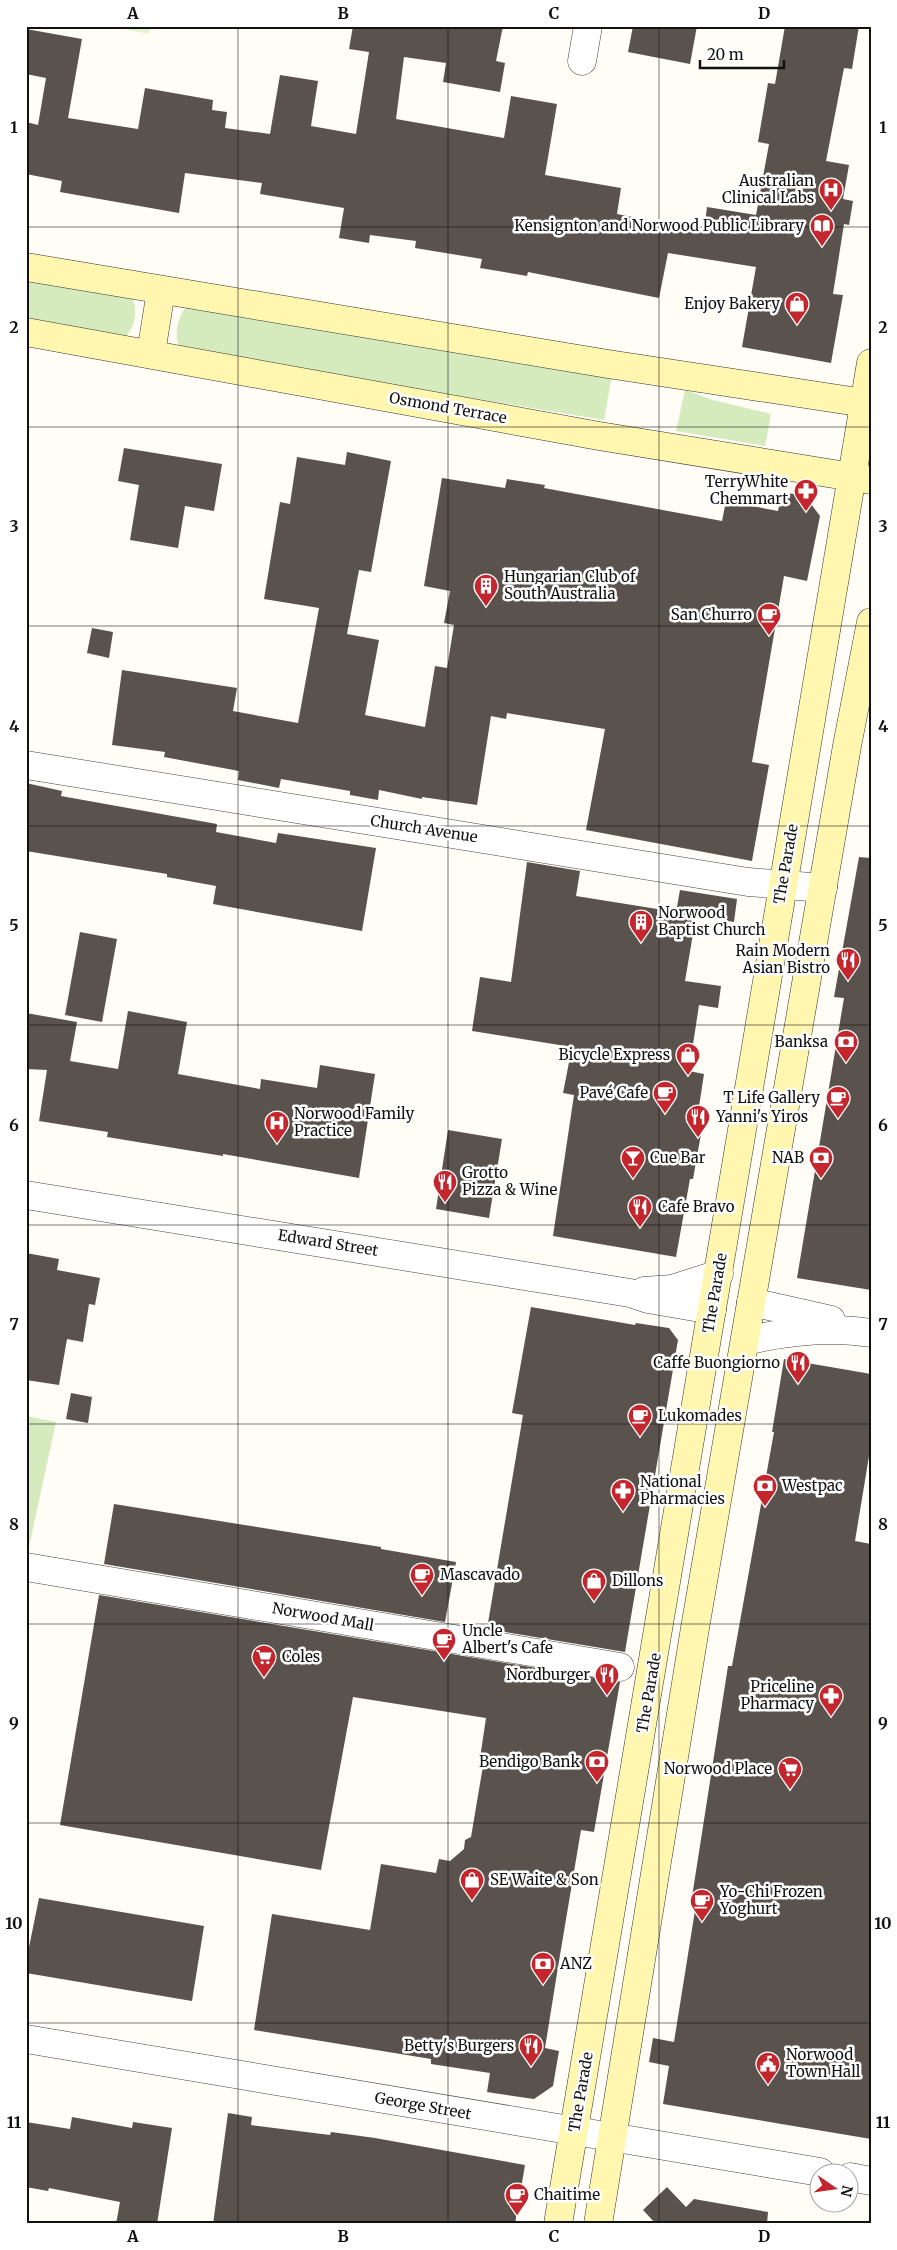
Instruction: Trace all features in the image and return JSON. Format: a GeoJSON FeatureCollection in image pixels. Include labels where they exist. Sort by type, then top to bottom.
{"type":"FeatureCollection","features":[{"type":"Feature","properties":{"kind":"main road"},"geometry":{"type":"LineString","coordinates":[[26,267],[160,291],[867,403]]}},
{"type":"Feature","properties":{"kind":"main road"},"geometry":{"type":"LineString","coordinates":[[151,354],[160,291]]}},
{"type":"Feature","properties":{"kind":"main road","name":"Osmond Terrace"},"geometry":{"type":"LineString","coordinates":[[26,332],[599,436],[861,479]]}},
{"type":"Feature","properties":{"kind":"main road","name":"The Parade"},"geometry":{"type":"LineString","coordinates":[[558,2224],[719,1274],[782,884],[861,479],[871,363]]}},
{"type":"Feature","properties":{"kind":"main road"},"geometry":{"type":"LineString","coordinates":[[598,2224],[687,1678],[823,888],[871,622]]}},
{"type":"Feature","properties":{"kind":"main road"},"geometry":{"type":"LineString","coordinates":[[712,1310],[752,1302]]}},
{"type":"Feature","properties":{"kind":"street"},"geometry":{"type":"LineString","coordinates":[[582,61],[588,26]]}},
{"type":"Feature","properties":{"kind":"street","name":"Church Avenue"},"geometry":{"type":"LineString","coordinates":[[26,765],[748,882],[823,888]]}},
{"type":"Feature","properties":{"kind":"street","name":"Edward Street"},"geometry":{"type":"LineString","coordinates":[[26,1195],[630,1293],[648,1299],[712,1310]]}},
{"type":"Feature","properties":{"kind":"street","name":"Edward Street"},"geometry":{"type":"LineString","coordinates":[[630,1293],[672,1288],[719,1274]]}},
{"type":"Feature","properties":{"kind":"street"},"geometry":{"type":"LineString","coordinates":[[752,1302],[825,1317],[861,1331]]}},
{"type":"Feature","properties":{"kind":"street"},"geometry":{"type":"LineString","coordinates":[[745,1341],[797,1330],[861,1331]]}},
{"type":"Feature","properties":{"kind":"street","name":"Norwood Mall"},"geometry":{"type":"LineString","coordinates":[[26,1567],[620,1667]]}},
{"type":"Feature","properties":{"kind":"street","name":"George Street"},"geometry":{"type":"LineString","coordinates":[[26,2039],[229,2072],[613,2139],[810,2170]]}},
{"type":"Feature","properties":{"kind":"green space"},"geometry":{"type":"Polygon","coordinates":[[[108,26],[150,26],[149,34],[108,26]]]}},
{"type":"Feature","properties":{"kind":"green space"},"geometry":{"type":"Polygon","coordinates":[[[26,277],[131,296],[135,306],[135,318],[131,330],[124,338],[26,322],[26,277]]]}},
{"type":"Feature","properties":{"kind":"green space"},"geometry":{"type":"Polygon","coordinates":[[[187,307],[612,375],[604,420],[243,360],[180,347],[177,338],[179,320],[187,307]]]}},
{"type":"Feature","properties":{"kind":"green space"},"geometry":{"type":"Polygon","coordinates":[[[685,390],[713,400],[771,414],[765,446],[676,431],[685,390]]]}},
{"type":"Feature","properties":{"kind":"green space"},"geometry":{"type":"Polygon","coordinates":[[[26,1416],[56,1422],[29,1547],[26,1547],[26,1416]]]}},
{"type":"Feature","properties":{"kind":"building"},"geometry":{"type":"Polygon","coordinates":[[[353,26],[503,26],[496,61],[505,63],[500,92],[443,82],[446,63],[404,57],[396,119],[504,138],[511,96],[557,104],[545,175],[621,188],[617,214],[704,231],[707,207],[756,215],[769,144],[758,142],[768,83],[775,84],[785,26],[859,26],[852,69],[844,68],[826,161],[849,165],[843,199],[853,201],[849,225],[844,224],[833,294],[843,295],[831,363],[742,347],[756,267],[668,253],[659,298],[528,272],[527,276],[480,268],[482,259],[415,248],[416,241],[370,235],[369,243],[339,238],[344,208],[260,194],[262,183],[185,173],[179,213],[60,192],[62,181],[26,174],[26,122],[38,125],[46,78],[26,74],[26,29],[82,39],[68,118],[138,129],[145,88],[213,100],[212,110],[227,112],[225,128],[270,134],[280,75],[318,81],[311,126],[356,134],[369,52],[349,49],[353,26]]]}},
{"type":"Feature","properties":{"kind":"building"},"geometry":{"type":"Polygon","coordinates":[[[633,26],[697,26],[690,64],[628,52],[633,26]]]}},
{"type":"Feature","properties":{"kind":"building"},"geometry":{"type":"Polygon","coordinates":[[[124,448],[222,464],[214,511],[185,506],[178,548],[130,540],[139,485],[118,481],[124,448]]]}},
{"type":"Feature","properties":{"kind":"building"},"geometry":{"type":"Polygon","coordinates":[[[347,452],[391,461],[371,572],[359,570],[347,634],[379,640],[365,715],[425,727],[435,666],[447,668],[454,625],[444,623],[450,591],[424,586],[442,478],[505,488],[507,479],[545,485],[544,488],[722,521],[726,501],[778,511],[782,492],[805,496],[820,516],[807,581],[784,576],[752,762],[769,765],[752,861],[586,830],[605,729],[507,713],[506,719],[491,716],[477,805],[422,797],[422,799],[379,790],[378,800],[350,795],[350,791],[281,779],[279,788],[238,780],[239,771],[164,757],[165,752],[112,745],[122,670],[237,688],[233,711],[298,723],[319,608],[264,599],[280,502],[290,504],[297,457],[345,465],[347,452]]]}},
{"type":"Feature","properties":{"kind":"building"},"geometry":{"type":"Polygon","coordinates":[[[92,628],[113,632],[109,658],[87,653],[92,628]]]}},
{"type":"Feature","properties":{"kind":"building"},"geometry":{"type":"Polygon","coordinates":[[[26,783],[62,791],[61,796],[217,824],[216,832],[276,843],[278,833],[376,848],[362,931],[213,904],[216,886],[167,877],[167,874],[26,851],[26,783]]]}},
{"type":"Feature","properties":{"kind":"building"},"geometry":{"type":"Polygon","coordinates":[[[859,857],[871,858],[871,1290],[797,1278],[844,998],[834,997],[859,857]]]}},
{"type":"Feature","properties":{"kind":"building"},"geometry":{"type":"Polygon","coordinates":[[[527,862],[580,871],[576,896],[676,912],[680,890],[737,899],[734,922],[696,916],[685,981],[721,986],[718,1008],[699,1005],[689,1071],[704,1074],[695,1133],[701,1134],[693,1179],[690,1179],[676,1257],[553,1236],[574,1095],[563,1093],[572,1047],[472,1031],[480,977],[511,982],[527,862]]]}},
{"type":"Feature","properties":{"kind":"building"},"geometry":{"type":"Polygon","coordinates":[[[80,932],[117,939],[102,1022],[65,1015],[80,932]]]}},
{"type":"Feature","properties":{"kind":"building"},"geometry":{"type":"Polygon","coordinates":[[[128,1011],[187,1022],[178,1074],[260,1089],[261,1079],[317,1088],[320,1065],[375,1074],[359,1178],[223,1154],[223,1156],[107,1137],[108,1132],[39,1121],[47,1070],[26,1069],[26,1013],[77,1022],[70,1061],[118,1069],[128,1011]]]}},
{"type":"Feature","properties":{"kind":"building"},"geometry":{"type":"Polygon","coordinates":[[[448,1130],[502,1139],[489,1218],[436,1209],[448,1130]]]}},
{"type":"Feature","properties":{"kind":"building"},"geometry":{"type":"Polygon","coordinates":[[[26,1253],[59,1259],[57,1270],[100,1278],[95,1305],[89,1304],[83,1342],[67,1339],[59,1385],[26,1380],[26,1253]]]}},
{"type":"Feature","properties":{"kind":"building"},"geometry":{"type":"Polygon","coordinates":[[[531,1307],[635,1325],[636,1323],[669,1328],[678,1340],[625,1652],[487,1629],[523,1415],[512,1413],[531,1307]]]}},
{"type":"Feature","properties":{"kind":"building"},"geometry":{"type":"Polygon","coordinates":[[[784,1359],[871,1374],[871,1444],[855,1541],[871,1544],[871,2139],[663,2104],[669,2066],[649,2062],[653,2038],[674,2042],[697,1898],[692,1897],[728,1666],[732,1666],[774,1432],[772,1432],[784,1359]]]}},
{"type":"Feature","properties":{"kind":"building"},"geometry":{"type":"Polygon","coordinates":[[[71,1393],[92,1397],[88,1423],[66,1419],[71,1393]]]}},
{"type":"Feature","properties":{"kind":"building"},"geometry":{"type":"Polygon","coordinates":[[[114,1504],[381,1547],[381,1549],[456,1562],[445,1622],[104,1564],[114,1504]]]}},
{"type":"Feature","properties":{"kind":"building"},"geometry":{"type":"Polygon","coordinates":[[[99,1595],[620,1682],[594,1832],[581,1830],[559,1961],[545,2048],[559,2051],[553,2086],[534,2099],[487,2092],[490,2073],[431,2064],[431,2059],[254,2030],[272,1914],[370,1930],[381,1864],[436,1873],[439,1859],[450,1861],[464,1849],[465,1840],[471,1837],[483,1766],[479,1765],[486,1718],[353,1697],[321,1870],[60,1825],[99,1595]]]}},
{"type":"Feature","properties":{"kind":"building"},"geometry":{"type":"Polygon","coordinates":[[[39,1898],[204,1926],[192,2001],[26,1973],[26,1962],[39,1898]]]}},
{"type":"Feature","properties":{"kind":"building"},"geometry":{"type":"Polygon","coordinates":[[[228,2113],[252,2117],[251,2125],[330,2135],[331,2132],[375,2138],[525,2165],[515,2224],[213,2224],[228,2113]]]}},
{"type":"Feature","properties":{"kind":"building"},"geometry":{"type":"Polygon","coordinates":[[[72,2117],[132,2128],[133,2122],[172,2128],[157,2224],[116,2224],[120,2202],[49,2188],[48,2191],[26,2187],[26,2122],[70,2129],[72,2117]]]}},
{"type":"Feature","properties":{"kind":"building"},"geometry":{"type":"Polygon","coordinates":[[[667,2187],[686,2207],[694,2199],[768,2212],[767,2224],[656,2224],[643,2210],[667,2187]]]}},
{"type":"Feature","properties":{"kind":"place","name":"Australian Clinical Labs"},"geometry":{"type":"Point","coordinates":[831,211]}},
{"type":"Feature","properties":{"kind":"place","name":"Kensignton and Norwood Public Library"},"geometry":{"type":"Point","coordinates":[822,247]}},
{"type":"Feature","properties":{"kind":"place","name":"Enjoy Bakery"},"geometry":{"type":"Point","coordinates":[797,325]}},
{"type":"Feature","properties":{"kind":"place","name":"TerryWhite Chemmart"},"geometry":{"type":"Point","coordinates":[806,512]}},
{"type":"Feature","properties":{"kind":"place","name":"Hungarian Club of South Australia"},"geometry":{"type":"Point","coordinates":[486,607]}},
{"type":"Feature","properties":{"kind":"place","name":"San Churro"},"geometry":{"type":"Point","coordinates":[769,636]}},
{"type":"Feature","properties":{"kind":"place","name":"Norwood Baptist Church"},"geometry":{"type":"Point","coordinates":[641,943]}},
{"type":"Feature","properties":{"kind":"place","name":"Rain Modern Asian Bistro"},"geometry":{"type":"Point","coordinates":[848,981]}},
{"type":"Feature","properties":{"kind":"place","name":"Banksa"},"geometry":{"type":"Point","coordinates":[846,1063]}},
{"type":"Feature","properties":{"kind":"place","name":"Bicycle Express"},"geometry":{"type":"Point","coordinates":[688,1076]}},
{"type":"Feature","properties":{"kind":"place","name":"Pavé Cafe"},"geometry":{"type":"Point","coordinates":[665,1114]}},
{"type":"Feature","properties":{"kind":"place","name":"T Life Gallery"},"geometry":{"type":"Point","coordinates":[838,1119]}},
{"type":"Feature","properties":{"kind":"place","name":"Yanni's Yiros"},"geometry":{"type":"Point","coordinates":[698,1138]}},
{"type":"Feature","properties":{"kind":"place","name":"Norwood Family Practice"},"geometry":{"type":"Point","coordinates":[277,1144]}},
{"type":"Feature","properties":{"kind":"place","name":"Cue Bar"},"geometry":{"type":"Point","coordinates":[633,1179]}},
{"type":"Feature","properties":{"kind":"place","name":"NAB"},"geometry":{"type":"Point","coordinates":[821,1179]}},
{"type":"Feature","properties":{"kind":"place","name":"Grotto Pizza & Wine"},"geometry":{"type":"Point","coordinates":[445,1203]}},
{"type":"Feature","properties":{"kind":"place","name":"Cafe Bravo"},"geometry":{"type":"Point","coordinates":[640,1228]}},
{"type":"Feature","properties":{"kind":"place","name":"Caffe Buongiorno"},"geometry":{"type":"Point","coordinates":[798,1384]}},
{"type":"Feature","properties":{"kind":"place","name":"Lukomades"},"geometry":{"type":"Point","coordinates":[640,1437]}},
{"type":"Feature","properties":{"kind":"place","name":"Westpac"},"geometry":{"type":"Point","coordinates":[765,1507]}},
{"type":"Feature","properties":{"kind":"place","name":"National Pharmacies"},"geometry":{"type":"Point","coordinates":[623,1512]}},
{"type":"Feature","properties":{"kind":"place","name":"Mascavado"},"geometry":{"type":"Point","coordinates":[422,1596]}},
{"type":"Feature","properties":{"kind":"place","name":"Dillons"},"geometry":{"type":"Point","coordinates":[594,1602]}},
{"type":"Feature","properties":{"kind":"place","name":"Uncle Albert's Cafe"},"geometry":{"type":"Point","coordinates":[444,1661]}},
{"type":"Feature","properties":{"kind":"place","name":"Coles"},"geometry":{"type":"Point","coordinates":[264,1678]}},
{"type":"Feature","properties":{"kind":"place","name":"Nordburger"},"geometry":{"type":"Point","coordinates":[607,1696]}},
{"type":"Feature","properties":{"kind":"place","name":"Priceline Pharmacy"},"geometry":{"type":"Point","coordinates":[831,1717]}},
{"type":"Feature","properties":{"kind":"place","name":"Bendigo Bank"},"geometry":{"type":"Point","coordinates":[597,1783]}},
{"type":"Feature","properties":{"kind":"place","name":"Norwood Place"},"geometry":{"type":"Point","coordinates":[790,1790]}},
{"type":"Feature","properties":{"kind":"place","name":"SE Waite & Son"},"geometry":{"type":"Point","coordinates":[472,1901]}},
{"type":"Feature","properties":{"kind":"place","name":"Yo-Chi Frozen Yoghurt"},"geometry":{"type":"Point","coordinates":[702,1922]}},
{"type":"Feature","properties":{"kind":"place","name":"ANZ"},"geometry":{"type":"Point","coordinates":[543,1985]}},
{"type":"Feature","properties":{"kind":"place","name":"Betty's Burgers"},"geometry":{"type":"Point","coordinates":[531,2067]}},
{"type":"Feature","properties":{"kind":"place","name":"Norwood Town Hall"},"geometry":{"type":"Point","coordinates":[768,2085]}},
{"type":"Feature","properties":{"kind":"place","name":"Chaitime"},"geometry":{"type":"Point","coordinates":[517,2216]}}]}
